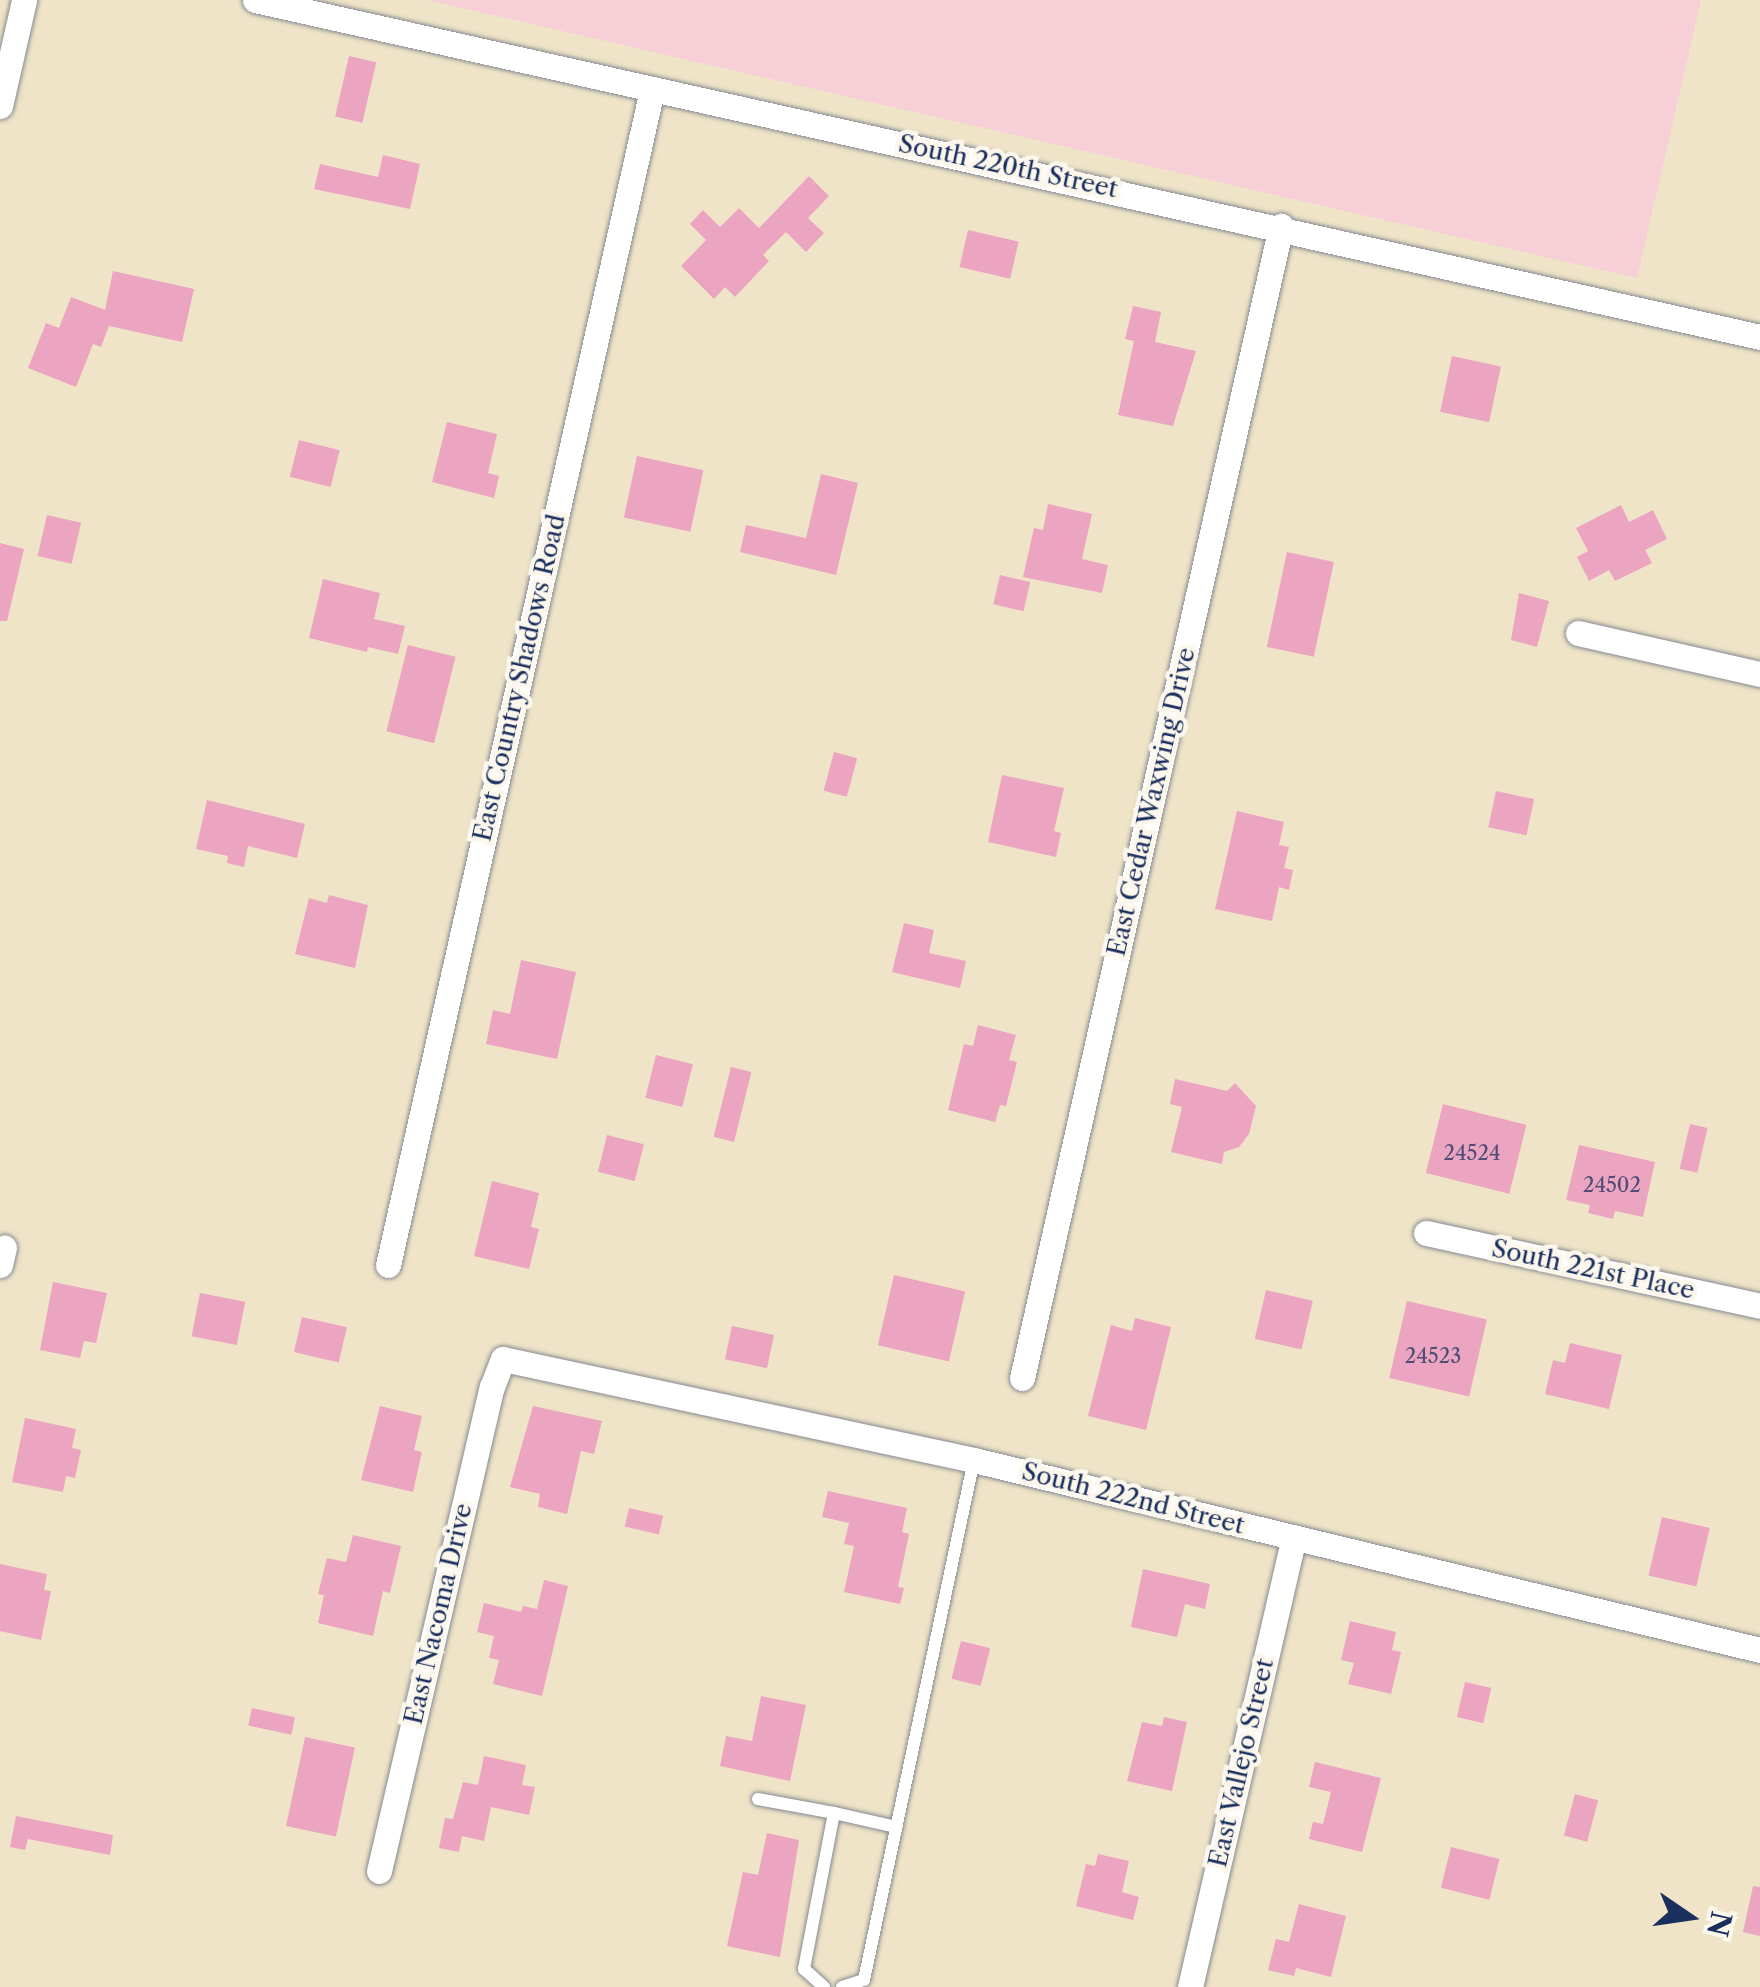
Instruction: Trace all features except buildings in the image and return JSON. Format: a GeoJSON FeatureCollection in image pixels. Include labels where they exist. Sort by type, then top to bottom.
{"type":"FeatureCollection","features":[{"type":"Feature","properties":{"kind":"street"},"geometry":{"type":"LineString","coordinates":[[0,106],[24,0]]}},
{"type":"Feature","properties":{"kind":"street","name":"South 220th Street"},"geometry":{"type":"LineString","coordinates":[[255,0],[1281,226],[1760,337]]}},
{"type":"Feature","properties":{"kind":"street","name":"East Country Shadows Road"},"geometry":{"type":"LineString","coordinates":[[388,1266],[652,90]]}},
{"type":"Feature","properties":{"kind":"street","name":"East Cedar Waxwing Drive"},"geometry":{"type":"LineString","coordinates":[[1022,1378],[1281,226]]}},
{"type":"Feature","properties":{"kind":"street"},"geometry":{"type":"LineString","coordinates":[[1578,632],[1760,674]]}},
{"type":"Feature","properties":{"kind":"street","name":"South 221st Place"},"geometry":{"type":"LineString","coordinates":[[1426,1234],[1760,1306]]}},
{"type":"Feature","properties":{"kind":"street","name":"South 222nd Street"},"geometry":{"type":"LineString","coordinates":[[503,1359],[974,1460],[1760,1650]]}},
{"type":"Feature","properties":{"kind":"street","name":"East Nacoma Drive"},"geometry":{"type":"LineString","coordinates":[[379,1872],[492,1386],[503,1359]]}},
{"type":"Feature","properties":{"kind":"street","name":"East Vallejo Street"},"geometry":{"type":"LineString","coordinates":[[1190,1987],[1294,1538]]}},
{"type":"Feature","properties":{"kind":"lane"},"geometry":{"type":"LineString","coordinates":[[842,1987],[864,1980],[974,1460]]}},
{"type":"Feature","properties":{"kind":"lane"},"geometry":{"type":"LineString","coordinates":[[758,1798],[896,1827]]}},
{"type":"Feature","properties":{"kind":"lane"},"geometry":{"type":"LineString","coordinates":[[824,1987],[804,1968],[834,1813]]}},
{"type":"Feature","properties":{"kind":"shaded area"},"geometry":{"type":"Polygon","coordinates":[[[427,0],[1701,0],[1637,278],[427,0]]]}}]}
